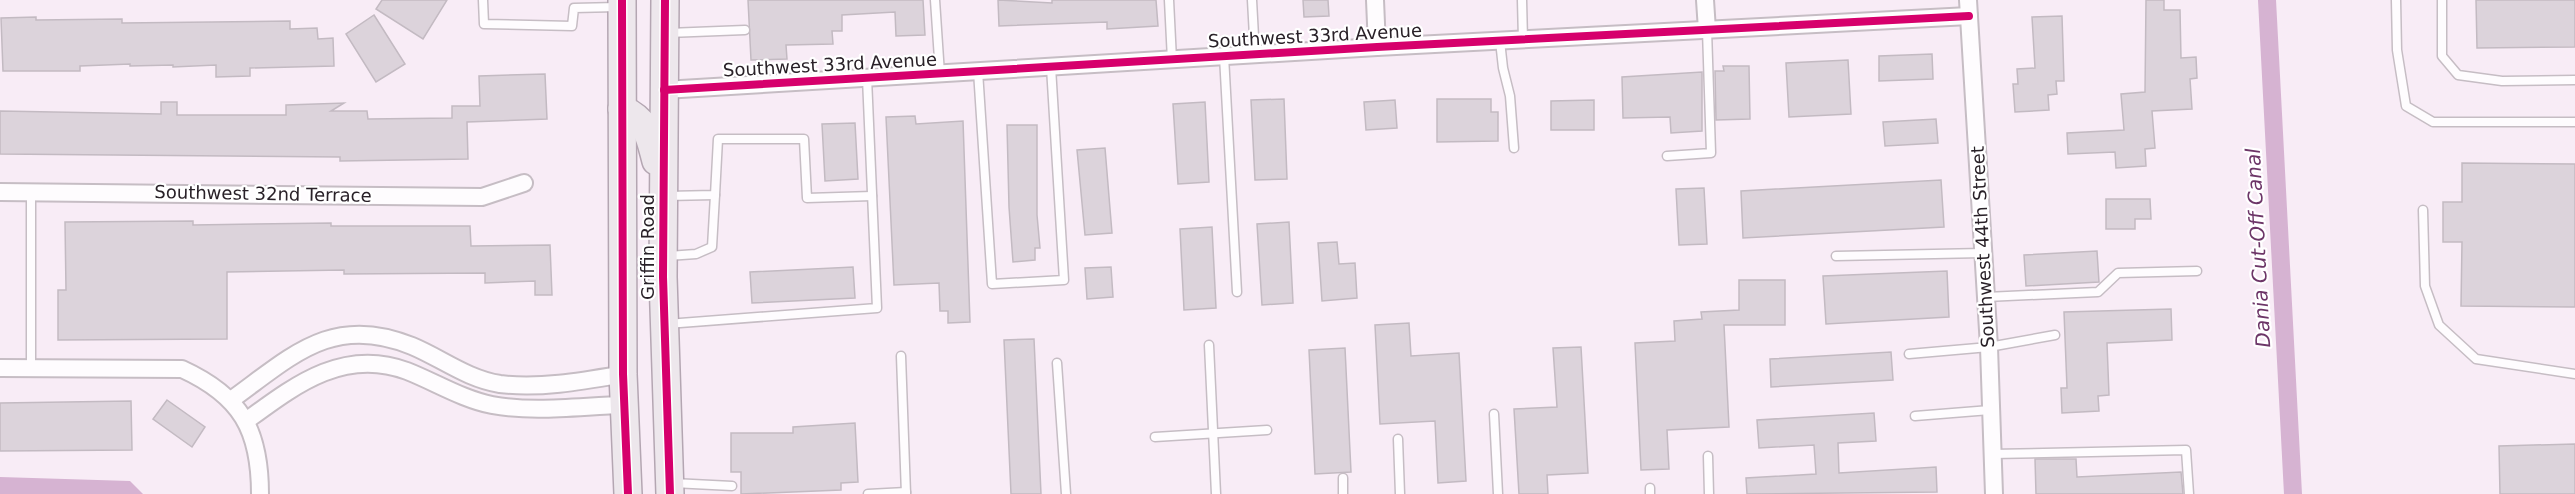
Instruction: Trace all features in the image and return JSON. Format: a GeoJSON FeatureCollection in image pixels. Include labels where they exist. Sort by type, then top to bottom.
{"type":"FeatureCollection","features":[{"type":"Feature","properties":{"kind":"main road","name":"Griffin Road"},"geometry":{"type":"LineString","coordinates":[[665,0],[663,256],[669,488]]}},
{"type":"Feature","properties":{"kind":"main road","name":"Griffin Road"},"geometry":{"type":"LineString","coordinates":[[622,4],[623,374],[628,494]]}},
{"type":"Feature","properties":{"kind":"main road"},"geometry":{"type":"LineString","coordinates":[[622,4],[638,63],[646,77],[664,90]]}},
{"type":"Feature","properties":{"kind":"main road"},"geometry":{"type":"LineString","coordinates":[[622,109],[639,117],[647,129],[663,189]]}},
{"type":"Feature","properties":{"kind":"street"},"geometry":{"type":"LineString","coordinates":[[1375,0],[1377,47]]}},
{"type":"Feature","properties":{"kind":"street"},"geometry":{"type":"LineString","coordinates":[[1705,0],[1707,30]]}},
{"type":"Feature","properties":{"kind":"street","name":"Southwest 33rd Avenue"},"geometry":{"type":"LineString","coordinates":[[664,90],[1377,47],[1707,30],[1969,8]]}},
{"type":"Feature","properties":{"kind":"street","name":"Southwest 44th Street"},"geometry":{"type":"LineString","coordinates":[[1969,8],[1989,347],[1994,494]]}},
{"type":"Feature","properties":{"kind":"street","name":"Southwest 32nd Terrace"},"geometry":{"type":"LineString","coordinates":[[0,192],[482,197],[524,183]]}},
{"type":"Feature","properties":{"kind":"street"},"geometry":{"type":"LineString","coordinates":[[231,400],[290,356],[342,334],[371,335],[413,346],[475,377],[499,384],[527,385],[623,374]]}},
{"type":"Feature","properties":{"kind":"street"},"geometry":{"type":"LineString","coordinates":[[246,421],[296,384],[322,371],[354,365],[405,370],[492,405],[530,407],[624,405]]}},
{"type":"Feature","properties":{"kind":"street"},"geometry":{"type":"LineString","coordinates":[[0,368],[182,369],[209,381],[231,400],[252,432],[257,451],[260,494]]}},
{"type":"Feature","properties":{"kind":"lane"},"geometry":{"type":"LineString","coordinates":[[483,0],[484,24],[572,26],[574,4],[622,4]]}},
{"type":"Feature","properties":{"kind":"lane"},"geometry":{"type":"LineString","coordinates":[[935,0],[940,74]]}},
{"type":"Feature","properties":{"kind":"lane"},"geometry":{"type":"LineString","coordinates":[[1169,0],[1172,60]]}},
{"type":"Feature","properties":{"kind":"lane"},"geometry":{"type":"LineString","coordinates":[[1252,0],[1255,55]]}},
{"type":"Feature","properties":{"kind":"lane"},"geometry":{"type":"LineString","coordinates":[[1522,0],[1523,40]]}},
{"type":"Feature","properties":{"kind":"lane"},"geometry":{"type":"LineString","coordinates":[[2396,0],[2397,50],[2406,106],[2433,122],[2575,122]]}},
{"type":"Feature","properties":{"kind":"lane"},"geometry":{"type":"LineString","coordinates":[[2442,0],[2442,56],[2458,75],[2502,81],[2575,80]]}},
{"type":"Feature","properties":{"kind":"lane"},"geometry":{"type":"LineString","coordinates":[[665,34],[745,30]]}},
{"type":"Feature","properties":{"kind":"lane"},"geometry":{"type":"LineString","coordinates":[[1667,156],[1711,153],[1707,30]]}},
{"type":"Feature","properties":{"kind":"lane"},"geometry":{"type":"LineString","coordinates":[[1500,41],[1503,68],[1510,96],[1514,148]]}},
{"type":"Feature","properties":{"kind":"lane"},"geometry":{"type":"LineString","coordinates":[[1224,56],[1237,292]]}},
{"type":"Feature","properties":{"kind":"lane"},"geometry":{"type":"LineString","coordinates":[[978,71],[992,284],[1064,280],[1051,67]]}},
{"type":"Feature","properties":{"kind":"lane"},"geometry":{"type":"LineString","coordinates":[[664,324],[877,308],[867,78]]}},
{"type":"Feature","properties":{"kind":"lane"},"geometry":{"type":"LineString","coordinates":[[663,256],[696,254],[712,247],[718,140],[804,139],[807,198],[872,196]]}},
{"type":"Feature","properties":{"kind":"lane"},"geometry":{"type":"LineString","coordinates":[[663,189],[715,195]]}},
{"type":"Feature","properties":{"kind":"lane"},"geometry":{"type":"LineString","coordinates":[[31,192],[31,368]]}},
{"type":"Feature","properties":{"kind":"lane"},"geometry":{"type":"LineString","coordinates":[[2423,210],[2425,286],[2439,325],[2476,358],[2575,374]]}},
{"type":"Feature","properties":{"kind":"lane"},"geometry":{"type":"LineString","coordinates":[[1836,256],[1983,253]]}},
{"type":"Feature","properties":{"kind":"lane"},"geometry":{"type":"LineString","coordinates":[[1986,297],[2098,292],[2118,273],[2197,271]]}},
{"type":"Feature","properties":{"kind":"lane"},"geometry":{"type":"LineString","coordinates":[[1909,354],[1989,347],[2055,335]]}},
{"type":"Feature","properties":{"kind":"lane"},"geometry":{"type":"LineString","coordinates":[[1209,345],[1216,494]]}},
{"type":"Feature","properties":{"kind":"lane"},"geometry":{"type":"LineString","coordinates":[[868,494],[906,493],[901,356]]}},
{"type":"Feature","properties":{"kind":"lane"},"geometry":{"type":"LineString","coordinates":[[1057,363],[1066,494]]}},
{"type":"Feature","properties":{"kind":"lane"},"geometry":{"type":"LineString","coordinates":[[1915,416],[1990,410]]}},
{"type":"Feature","properties":{"kind":"lane"},"geometry":{"type":"LineString","coordinates":[[1494,414],[1498,494]]}},
{"type":"Feature","properties":{"kind":"lane"},"geometry":{"type":"LineString","coordinates":[[1155,436],[1267,430]]}},
{"type":"Feature","properties":{"kind":"lane"},"geometry":{"type":"LineString","coordinates":[[1398,439],[1400,494]]}},
{"type":"Feature","properties":{"kind":"lane"},"geometry":{"type":"LineString","coordinates":[[1992,454],[2186,450],[2189,494]]}},
{"type":"Feature","properties":{"kind":"lane"},"geometry":{"type":"LineString","coordinates":[[1708,456],[1709,494]]}},
{"type":"Feature","properties":{"kind":"lane"},"geometry":{"type":"LineString","coordinates":[[1342,478],[1343,494]]}},
{"type":"Feature","properties":{"kind":"lane"},"geometry":{"type":"LineString","coordinates":[[669,488],[732,486]]}},
{"type":"Feature","properties":{"kind":"shaded area"},"geometry":{"type":"Polygon","coordinates":[[[0,477],[130,481],[143,494],[0,494],[0,477]]]}},
{"type":"Feature","properties":{"kind":"building"},"geometry":{"type":"Polygon","coordinates":[[[382,0],[447,0],[423,39],[376,9],[382,0]]]}},
{"type":"Feature","properties":{"kind":"building"},"geometry":{"type":"Polygon","coordinates":[[[748,0],[923,0],[925,35],[896,36],[895,12],[842,15],[842,31],[832,31],[833,44],[786,45],[787,59],[751,60],[748,0]]]}},
{"type":"Feature","properties":{"kind":"building"},"geometry":{"type":"Polygon","coordinates":[[[998,0],[1052,3],[1052,0],[1156,0],[1158,26],[1107,29],[1107,22],[999,26],[998,0]]]}},
{"type":"Feature","properties":{"kind":"building"},"geometry":{"type":"Polygon","coordinates":[[[1303,0],[1328,0],[1329,16],[1304,17],[1303,0]]]}},
{"type":"Feature","properties":{"kind":"building"},"geometry":{"type":"Polygon","coordinates":[[[2146,0],[2164,0],[2164,10],[2180,10],[2181,58],[2196,57],[2197,78],[2190,79],[2192,109],[2152,111],[2155,148],[2145,149],[2146,166],[2116,168],[2115,152],[2068,154],[2067,133],[2124,130],[2121,94],[2145,92],[2146,0]]]}},
{"type":"Feature","properties":{"kind":"building"},"geometry":{"type":"Polygon","coordinates":[[[2476,0],[2575,0],[2575,47],[2477,48],[2476,0]]]}},
{"type":"Feature","properties":{"kind":"building"},"geometry":{"type":"Polygon","coordinates":[[[374,15],[405,64],[376,82],[346,34],[374,15]]]}},
{"type":"Feature","properties":{"kind":"building"},"geometry":{"type":"Polygon","coordinates":[[[2062,16],[2064,81],[2056,81],[2057,94],[2048,95],[2049,110],[2015,112],[2013,84],[2018,84],[2017,69],[2035,68],[2032,17],[2062,16]]]}},
{"type":"Feature","properties":{"kind":"building"},"geometry":{"type":"Polygon","coordinates":[[[36,17],[36,20],[122,19],[122,23],[290,21],[290,29],[317,28],[318,39],[333,38],[334,66],[250,68],[250,76],[216,77],[216,65],[173,67],[173,65],[130,66],[130,64],[80,66],[80,71],[3,71],[1,18],[36,17]]]}},
{"type":"Feature","properties":{"kind":"building"},"geometry":{"type":"Polygon","coordinates":[[[1932,54],[1933,79],[1879,81],[1879,56],[1932,54]]]}},
{"type":"Feature","properties":{"kind":"building"},"geometry":{"type":"Polygon","coordinates":[[[1848,60],[1851,114],[1789,117],[1786,63],[1848,60]]]}},
{"type":"Feature","properties":{"kind":"building"},"geometry":{"type":"Polygon","coordinates":[[[1723,66],[1749,66],[1750,119],[1716,120],[1715,71],[1724,71],[1723,66]]]}},
{"type":"Feature","properties":{"kind":"building"},"geometry":{"type":"Polygon","coordinates":[[[1702,72],[1702,131],[1671,133],[1670,117],[1623,118],[1622,77],[1702,72]]]}},
{"type":"Feature","properties":{"kind":"building"},"geometry":{"type":"Polygon","coordinates":[[[545,74],[547,119],[467,122],[468,159],[340,161],[340,157],[0,154],[0,111],[161,114],[161,102],[177,102],[177,115],[286,115],[286,105],[344,103],[331,111],[367,111],[368,119],[452,118],[452,106],[480,106],[479,76],[545,74]]]}},
{"type":"Feature","properties":{"kind":"building"},"geometry":{"type":"Polygon","coordinates":[[[1284,99],[1287,179],[1255,180],[1251,100],[1284,99]]]}},
{"type":"Feature","properties":{"kind":"building"},"geometry":{"type":"Polygon","coordinates":[[[1437,99],[1491,99],[1491,112],[1498,112],[1498,141],[1437,142],[1437,99]]]}},
{"type":"Feature","properties":{"kind":"building"},"geometry":{"type":"Polygon","coordinates":[[[1395,100],[1397,128],[1366,130],[1364,102],[1395,100]]]}},
{"type":"Feature","properties":{"kind":"building"},"geometry":{"type":"Polygon","coordinates":[[[1594,100],[1594,130],[1551,130],[1551,101],[1594,100]]]}},
{"type":"Feature","properties":{"kind":"building"},"geometry":{"type":"Polygon","coordinates":[[[1205,102],[1209,182],[1178,184],[1173,104],[1205,102]]]}},
{"type":"Feature","properties":{"kind":"building"},"geometry":{"type":"Polygon","coordinates":[[[915,116],[916,124],[963,121],[970,322],[948,323],[948,311],[940,311],[939,283],[894,285],[886,117],[915,116]]]}},
{"type":"Feature","properties":{"kind":"building"},"geometry":{"type":"Polygon","coordinates":[[[1936,119],[1938,143],[1885,146],[1883,122],[1936,119]]]}},
{"type":"Feature","properties":{"kind":"building"},"geometry":{"type":"Polygon","coordinates":[[[855,123],[858,179],[825,181],[822,124],[855,123]]]}},
{"type":"Feature","properties":{"kind":"building"},"geometry":{"type":"Polygon","coordinates":[[[1007,125],[1037,125],[1037,215],[1040,248],[1035,248],[1035,260],[1013,262],[1007,125]]]}},
{"type":"Feature","properties":{"kind":"building"},"geometry":{"type":"Polygon","coordinates":[[[1105,148],[1112,233],[1085,235],[1077,150],[1105,148]]]}},
{"type":"Feature","properties":{"kind":"building"},"geometry":{"type":"Polygon","coordinates":[[[2462,163],[2575,164],[2575,307],[2461,306],[2462,242],[2443,242],[2443,202],[2462,202],[2462,163]]]}},
{"type":"Feature","properties":{"kind":"building"},"geometry":{"type":"Polygon","coordinates":[[[1941,180],[1944,227],[1743,238],[1741,191],[1941,180]]]}},
{"type":"Feature","properties":{"kind":"building"},"geometry":{"type":"Polygon","coordinates":[[[1704,188],[1707,244],[1679,245],[1676,189],[1704,188]]]}},
{"type":"Feature","properties":{"kind":"building"},"geometry":{"type":"Polygon","coordinates":[[[2106,199],[2150,199],[2151,219],[2135,219],[2135,229],[2106,229],[2106,199]]]}},
{"type":"Feature","properties":{"kind":"building"},"geometry":{"type":"Polygon","coordinates":[[[193,221],[193,225],[331,223],[331,226],[470,226],[471,246],[550,245],[552,295],[535,295],[535,281],[485,283],[485,273],[344,274],[344,270],[227,272],[227,339],[58,340],[58,290],[66,290],[65,222],[193,221]]]}},
{"type":"Feature","properties":{"kind":"building"},"geometry":{"type":"Polygon","coordinates":[[[1289,222],[1293,303],[1262,305],[1257,224],[1289,222]]]}},
{"type":"Feature","properties":{"kind":"building"},"geometry":{"type":"Polygon","coordinates":[[[1212,227],[1216,308],[1184,310],[1180,229],[1212,227]]]}},
{"type":"Feature","properties":{"kind":"building"},"geometry":{"type":"Polygon","coordinates":[[[1337,242],[1339,264],[1355,263],[1357,298],[1322,301],[1318,243],[1337,242]]]}},
{"type":"Feature","properties":{"kind":"building"},"geometry":{"type":"Polygon","coordinates":[[[2097,251],[2099,282],[2026,286],[2024,255],[2097,251]]]}},
{"type":"Feature","properties":{"kind":"building"},"geometry":{"type":"Polygon","coordinates":[[[853,267],[855,298],[752,303],[750,272],[853,267]]]}},
{"type":"Feature","properties":{"kind":"building"},"geometry":{"type":"Polygon","coordinates":[[[1111,267],[1113,297],[1087,299],[1085,268],[1111,267]]]}},
{"type":"Feature","properties":{"kind":"building"},"geometry":{"type":"Polygon","coordinates":[[[1947,271],[1949,317],[1826,324],[1823,276],[1947,271]]]}},
{"type":"Feature","properties":{"kind":"building"},"geometry":{"type":"Polygon","coordinates":[[[1739,280],[1785,280],[1785,325],[1724,325],[1729,427],[1667,430],[1669,469],[1641,470],[1635,343],[1675,341],[1674,321],[1702,319],[1701,312],[1739,310],[1739,280]]]}},
{"type":"Feature","properties":{"kind":"building"},"geometry":{"type":"Polygon","coordinates":[[[2171,309],[2172,340],[2107,343],[2109,395],[2098,396],[2099,411],[2062,413],[2061,388],[2067,388],[2064,312],[2171,309]]]}},
{"type":"Feature","properties":{"kind":"building"},"geometry":{"type":"Polygon","coordinates":[[[1409,323],[1411,356],[1459,353],[1466,481],[1438,483],[1435,421],[1380,424],[1375,325],[1409,323]]]}},
{"type":"Feature","properties":{"kind":"building"},"geometry":{"type":"Polygon","coordinates":[[[1034,339],[1041,494],[1011,494],[1004,340],[1034,339]]]}},
{"type":"Feature","properties":{"kind":"building"},"geometry":{"type":"Polygon","coordinates":[[[1581,347],[1588,473],[1547,475],[1548,494],[1519,494],[1514,409],[1557,407],[1553,348],[1581,347]]]}},
{"type":"Feature","properties":{"kind":"building"},"geometry":{"type":"Polygon","coordinates":[[[1345,348],[1351,472],[1315,474],[1309,350],[1345,348]]]}},
{"type":"Feature","properties":{"kind":"building"},"geometry":{"type":"Polygon","coordinates":[[[1891,352],[1893,380],[1771,387],[1770,359],[1891,352]]]}},
{"type":"Feature","properties":{"kind":"building"},"geometry":{"type":"Polygon","coordinates":[[[167,400],[205,427],[192,447],[153,419],[167,400]]]}},
{"type":"Feature","properties":{"kind":"building"},"geometry":{"type":"Polygon","coordinates":[[[131,401],[132,450],[0,451],[0,403],[131,401]]]}},
{"type":"Feature","properties":{"kind":"building"},"geometry":{"type":"Polygon","coordinates":[[[1874,413],[1876,441],[1838,443],[1839,473],[1936,467],[1937,492],[1747,494],[1746,478],[1816,474],[1814,445],[1759,448],[1757,420],[1874,413]]]}},
{"type":"Feature","properties":{"kind":"building"},"geometry":{"type":"Polygon","coordinates":[[[855,423],[858,482],[841,483],[841,490],[741,494],[741,472],[731,472],[731,433],[793,433],[793,427],[855,423]]]}},
{"type":"Feature","properties":{"kind":"building"},"geometry":{"type":"Polygon","coordinates":[[[2575,444],[2575,494],[2500,494],[2499,446],[2575,444]]]}},
{"type":"Feature","properties":{"kind":"building"},"geometry":{"type":"Polygon","coordinates":[[[2035,459],[2076,459],[2077,477],[2181,472],[2183,494],[2036,494],[2035,459]]]}},
{"type":"Feature","properties":{"kind":"waterway","name":"Dania Cut-Off Canal"},"geometry":{"type":"LineString","coordinates":[[2267,0],[2293,494]]}},
{"type":"Feature","properties":{"kind":"cycle path"},"geometry":{"type":"LineString","coordinates":[[622,0],[623,374],[628,494]]}},
{"type":"Feature","properties":{"kind":"cycle path"},"geometry":{"type":"LineString","coordinates":[[665,0],[663,277],[670,494]]}},
{"type":"Feature","properties":{"kind":"cycle path"},"geometry":{"type":"LineString","coordinates":[[664,90],[1377,47],[1969,16]]}}]}
